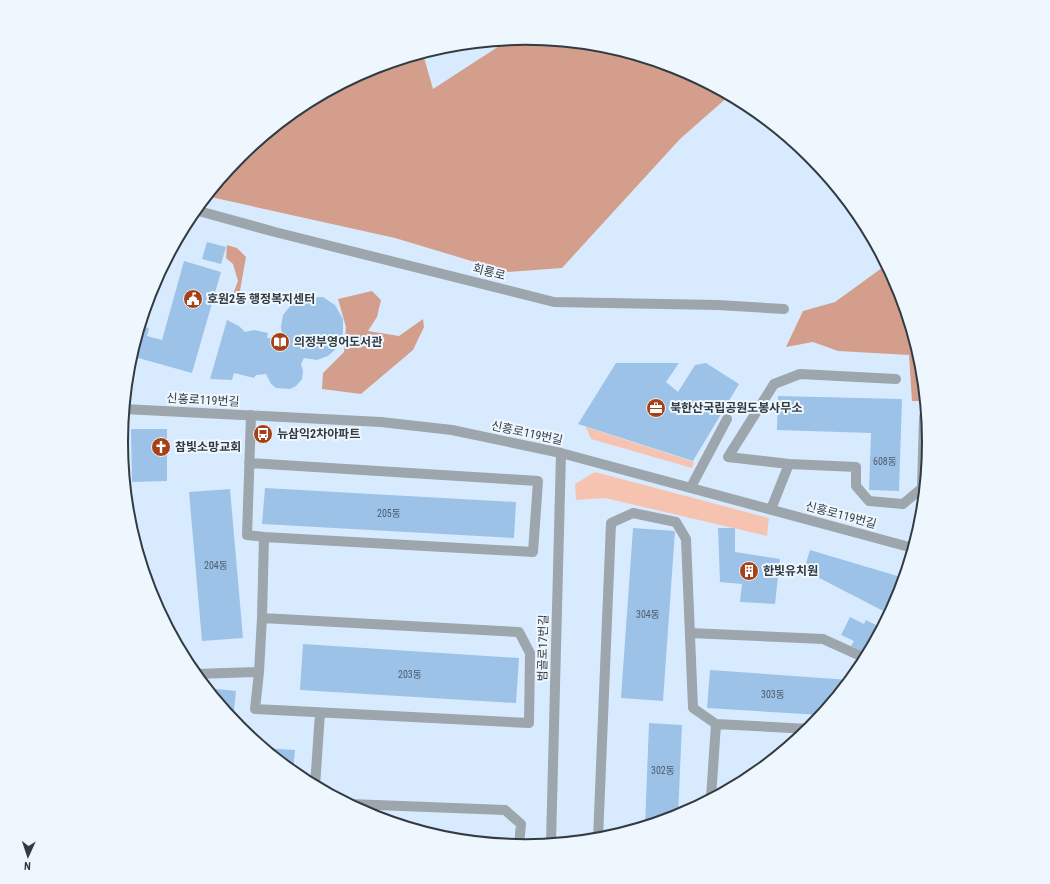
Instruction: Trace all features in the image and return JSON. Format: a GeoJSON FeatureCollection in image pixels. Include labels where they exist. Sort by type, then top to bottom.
{"type":"FeatureCollection","features":[{"type":"Feature","properties":{"kind":"street","name":"회룡로"},"geometry":{"type":"LineString","coordinates":[[202,212],[275,232],[554,302],[718,305],[784,309]]}},
{"type":"Feature","properties":{"kind":"street"},"geometry":{"type":"LineString","coordinates":[[896,378],[800,374],[774,384],[728,457],[789,464],[856,467],[856,486],[869,501],[903,504],[919,490]]}},
{"type":"Feature","properties":{"kind":"street","name":"신흥로119번길"},"geometry":{"type":"LineString","coordinates":[[130,409],[381,422],[452,430],[561,453],[908,547]]}},
{"type":"Feature","properties":{"kind":"street"},"geometry":{"type":"LineString","coordinates":[[250,463],[538,481],[533,552],[247,535],[251,415]]}},
{"type":"Feature","properties":{"kind":"street"},"geometry":{"type":"LineString","coordinates":[[691,487],[727,419]]}},
{"type":"Feature","properties":{"kind":"street","name":"범골로17번길"},"geometry":{"type":"LineString","coordinates":[[551,838],[561,453]]}},
{"type":"Feature","properties":{"kind":"street"},"geometry":{"type":"LineString","coordinates":[[771,509],[789,464]]}},
{"type":"Feature","properties":{"kind":"street"},"geometry":{"type":"LineString","coordinates":[[598,832],[612,523],[633,513],[676,522],[686,539],[693,708],[716,724],[800,729]]}},
{"type":"Feature","properties":{"kind":"street"},"geometry":{"type":"LineString","coordinates":[[262,618],[519,632],[530,653],[529,723],[255,709],[262,618],[264,537]]}},
{"type":"Feature","properties":{"kind":"street"},"geometry":{"type":"LineString","coordinates":[[690,633],[823,639],[860,656]]}},
{"type":"Feature","properties":{"kind":"street"},"geometry":{"type":"LineString","coordinates":[[203,674],[259,672]]}},
{"type":"Feature","properties":{"kind":"street"},"geometry":{"type":"LineString","coordinates":[[315,779],[320,713]]}},
{"type":"Feature","properties":{"kind":"street"},"geometry":{"type":"LineString","coordinates":[[711,792],[716,724]]}},
{"type":"Feature","properties":{"kind":"street"},"geometry":{"type":"LineString","coordinates":[[363,805],[505,810],[521,824],[520,839]]}},
{"type":"Feature","properties":{"kind":"shaded area"},"geometry":{"type":"Polygon","coordinates":[[[525,45],[577,48],[628,59],[677,75],[726,99],[680,139],[562,268],[508,272],[395,238],[212,197],[244,161],[283,127],[304,112],[349,86],[397,66],[424,58],[433,89],[499,46],[525,45]]]}},
{"type":"Feature","properties":{"kind":"shaded area"},"geometry":{"type":"Polygon","coordinates":[[[227,245],[237,248],[246,257],[238,302],[231,299],[238,281],[233,264],[226,258],[227,245]]]}},
{"type":"Feature","properties":{"kind":"shaded area"},"geometry":{"type":"Polygon","coordinates":[[[882,268],[901,314],[914,365],[920,401],[912,401],[909,355],[838,351],[813,342],[786,347],[803,311],[835,302],[882,268]]]}},
{"type":"Feature","properties":{"kind":"shaded area"},"geometry":{"type":"Polygon","coordinates":[[[372,291],[381,300],[377,317],[368,331],[399,336],[423,319],[424,327],[413,350],[361,394],[322,389],[323,373],[344,352],[346,327],[338,299],[372,291]]]}},
{"type":"Feature","properties":{"kind":"shaded area"},"geometry":{"type":"Polygon","coordinates":[[[586,427],[694,462],[692,468],[591,439],[586,427]]]}},
{"type":"Feature","properties":{"kind":"shaded area"},"geometry":{"type":"Polygon","coordinates":[[[595,472],[769,518],[767,536],[605,498],[576,500],[575,484],[595,472]]]}},
{"type":"Feature","properties":{"kind":"building"},"geometry":{"type":"Polygon","coordinates":[[[207,242],[226,247],[221,264],[202,259],[207,242]]]}},
{"type":"Feature","properties":{"kind":"building","name":"호원2동 행정복지센터"},"geometry":{"type":"Polygon","coordinates":[[[184,261],[221,272],[192,373],[138,358],[145,327],[149,328],[147,336],[162,340],[184,261]]]}},
{"type":"Feature","properties":{"kind":"building","name":"의정부영어도서관"},"geometry":{"type":"Polygon","coordinates":[[[323,297],[335,305],[343,319],[343,333],[338,347],[328,356],[317,360],[304,358],[301,364],[303,371],[302,379],[296,386],[290,389],[276,388],[271,384],[266,374],[256,375],[254,378],[234,373],[232,380],[210,379],[227,320],[239,326],[245,332],[254,330],[268,333],[267,338],[282,337],[281,326],[283,315],[292,304],[306,298],[323,297]]]}},
{"type":"Feature","properties":{"kind":"building","name":"북한산국립공원도봉사무소"},"geometry":{"type":"Polygon","coordinates":[[[616,363],[679,363],[666,382],[678,392],[695,365],[706,363],[739,384],[693,461],[578,424],[616,363]]]}},
{"type":"Feature","properties":{"kind":"building"},"geometry":{"type":"Polygon","coordinates":[[[778,396],[902,399],[899,491],[869,490],[871,433],[777,430],[778,396]]]}},
{"type":"Feature","properties":{"kind":"building"},"geometry":{"type":"Polygon","coordinates":[[[131,429],[167,429],[167,481],[132,482],[131,429]]]}},
{"type":"Feature","properties":{"kind":"building"},"geometry":{"type":"Polygon","coordinates":[[[265,488],[516,502],[514,538],[262,524],[265,488]]]}},
{"type":"Feature","properties":{"kind":"building"},"geometry":{"type":"Polygon","coordinates":[[[230,489],[243,638],[202,641],[189,492],[230,489]]]}},
{"type":"Feature","properties":{"kind":"building"},"geometry":{"type":"Polygon","coordinates":[[[633,528],[675,531],[663,701],[621,698],[633,528]]]}},
{"type":"Feature","properties":{"kind":"building","name":"한빛유치원"},"geometry":{"type":"Polygon","coordinates":[[[718,528],[735,528],[735,552],[780,559],[775,604],[740,602],[742,584],[720,582],[718,528]]]}},
{"type":"Feature","properties":{"kind":"building"},"geometry":{"type":"Polygon","coordinates":[[[810,550],[899,576],[884,611],[804,570],[810,550]]]}},
{"type":"Feature","properties":{"kind":"building"},"geometry":{"type":"Polygon","coordinates":[[[850,617],[864,624],[866,620],[877,626],[862,651],[851,646],[854,641],[841,635],[850,617]]]}},
{"type":"Feature","properties":{"kind":"building"},"geometry":{"type":"Polygon","coordinates":[[[303,644],[519,658],[516,703],[300,690],[303,644]]]}},
{"type":"Feature","properties":{"kind":"building"},"geometry":{"type":"Polygon","coordinates":[[[710,670],[843,680],[814,715],[707,708],[710,670]]]}},
{"type":"Feature","properties":{"kind":"building"},"geometry":{"type":"Polygon","coordinates":[[[214,689],[236,691],[234,712],[214,689]]]}},
{"type":"Feature","properties":{"kind":"building"},"geometry":{"type":"Polygon","coordinates":[[[649,723],[682,725],[678,808],[645,820],[649,723]]]}},
{"type":"Feature","properties":{"kind":"building"},"geometry":{"type":"Polygon","coordinates":[[[273,749],[295,750],[294,765],[273,749]]]}},
{"type":"Feature","properties":{"kind":"place","name":"호원2동 행정복지센터"},"geometry":{"type":"Point","coordinates":[193,299]}},
{"type":"Feature","properties":{"kind":"place","name":"의정부영어도서관"},"geometry":{"type":"Point","coordinates":[280,342]}},
{"type":"Feature","properties":{"kind":"place","name":"북한산국립공원도봉사무소"},"geometry":{"type":"Point","coordinates":[656,408]}},
{"type":"Feature","properties":{"kind":"place","name":"뉴삼익2차아파트"},"geometry":{"type":"Point","coordinates":[263,434]}},
{"type":"Feature","properties":{"kind":"place","name":"참빛소망교회"},"geometry":{"type":"Point","coordinates":[161,447]}},
{"type":"Feature","properties":{"kind":"place","name":"한빛유치원"},"geometry":{"type":"Point","coordinates":[749,571]}}]}
